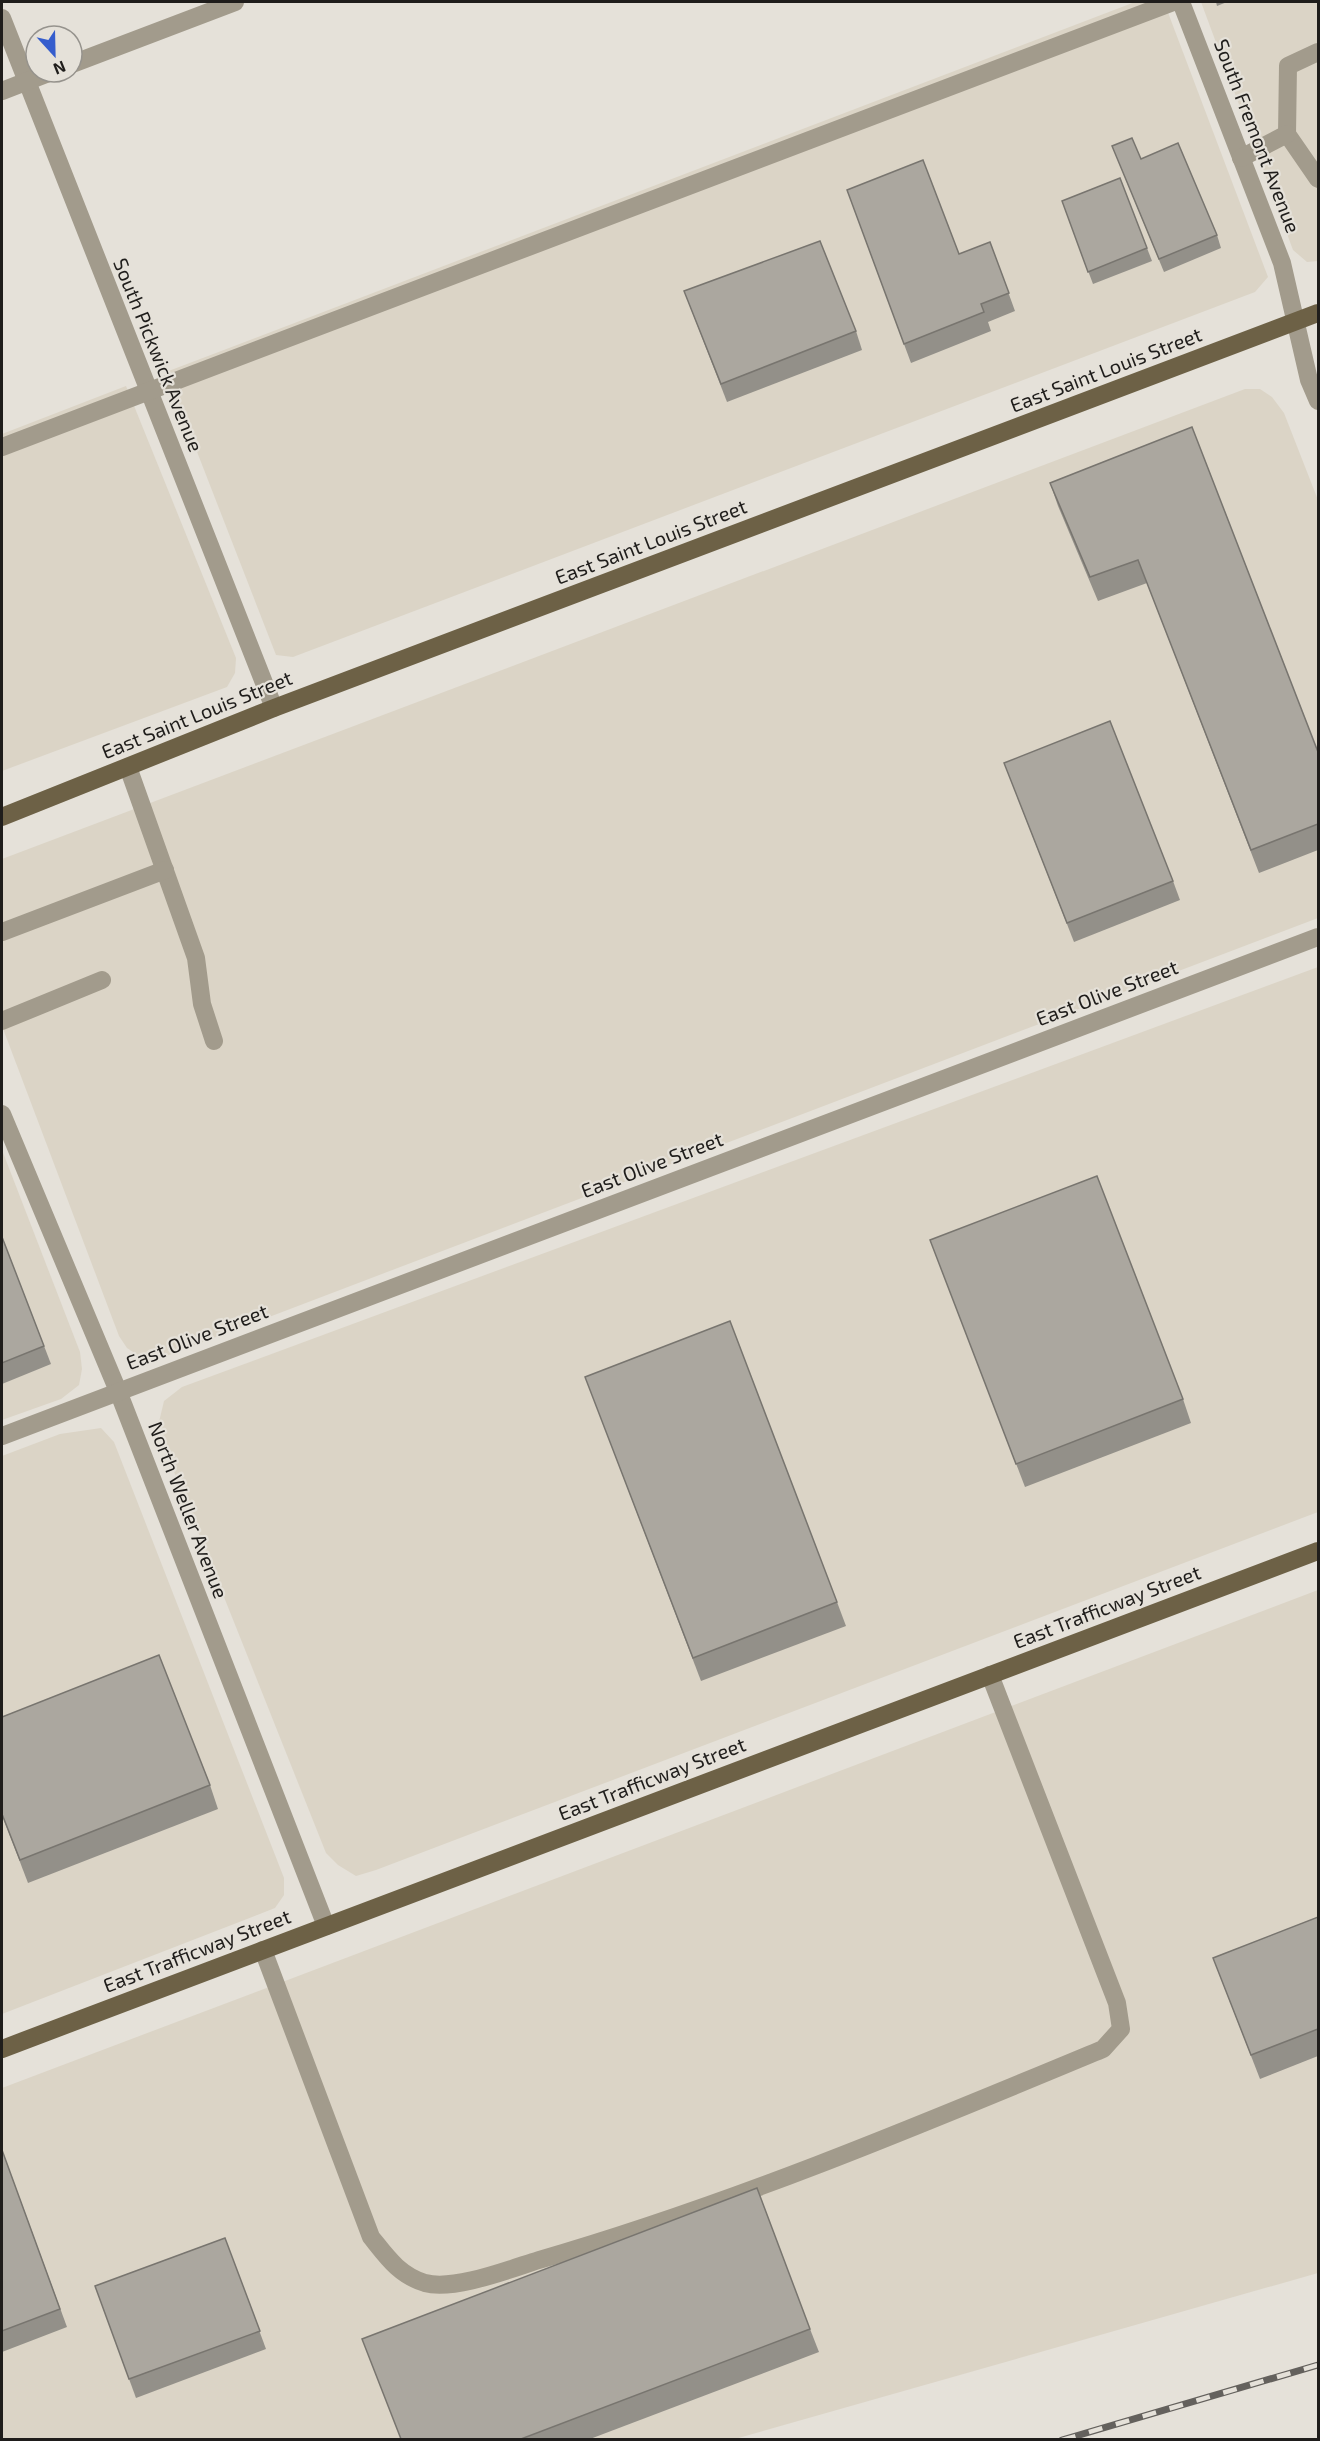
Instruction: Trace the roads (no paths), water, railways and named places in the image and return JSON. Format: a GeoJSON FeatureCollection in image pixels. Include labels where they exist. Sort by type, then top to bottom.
{"type":"FeatureCollection","features":[{"type":"Feature","properties":{"kind":"main road","name":"East Saint Louis Street"},"geometry":{"type":"LineString","coordinates":[[2,816],[274,708],[1318,313]]}},
{"type":"Feature","properties":{"kind":"main road","name":"East Trafficway Street"},"geometry":{"type":"LineString","coordinates":[[2,2049],[1318,1551]]}},
{"type":"Feature","properties":{"kind":"street"},"geometry":{"type":"LineString","coordinates":[[84,59],[234,2]]}},
{"type":"Feature","properties":{"kind":"street"},"geometry":{"type":"LineString","coordinates":[[2,447],[1173,2]]}},
{"type":"Feature","properties":{"kind":"street","name":"South Fremont Avenue"},"geometry":{"type":"LineString","coordinates":[[1181,2],[1282,263],[1309,380],[1318,401]]}},
{"type":"Feature","properties":{"kind":"street","name":"South Pickwick Avenue"},"geometry":{"type":"LineString","coordinates":[[2,18],[24,79]]}},
{"type":"Feature","properties":{"kind":"street"},"geometry":{"type":"LineString","coordinates":[[1318,52],[1288,66],[1287,134],[1318,179]]}},
{"type":"Feature","properties":{"kind":"street"},"geometry":{"type":"LineString","coordinates":[[2,91],[24,82]]}},
{"type":"Feature","properties":{"kind":"street","name":"South Pickwick Avenue"},"geometry":{"type":"LineString","coordinates":[[26,84],[274,708]]}},
{"type":"Feature","properties":{"kind":"street"},"geometry":{"type":"LineString","coordinates":[[1241,158],[1287,134]]}},
{"type":"Feature","properties":{"kind":"street"},"geometry":{"type":"LineString","coordinates":[[128,767],[196,958],[202,1004],[214,1041]]}},
{"type":"Feature","properties":{"kind":"street"},"geometry":{"type":"LineString","coordinates":[[2,932],[165,870]]}},
{"type":"Feature","properties":{"kind":"street","name":"East Olive Street"},"geometry":{"type":"LineString","coordinates":[[2,1436],[1318,938]]}},
{"type":"Feature","properties":{"kind":"street"},"geometry":{"type":"LineString","coordinates":[[2,1020],[102,980]]}},
{"type":"Feature","properties":{"kind":"street","name":"North Weller Avenue"},"geometry":{"type":"LineString","coordinates":[[2,1114],[118,1391],[327,1926]]}},
{"type":"Feature","properties":{"kind":"street"},"geometry":{"type":"LineString","coordinates":[[263,1950],[371,2237],[397,2270],[426,2283],[464,2282],[586,2246],[873,2145],[1103,2049],[1121,2029],[1117,2003],[990,1675]]}},
{"type":"Feature","properties":{"kind":"railway"},"geometry":{"type":"LineString","coordinates":[[1062,2440],[1318,2365]]}}]}
